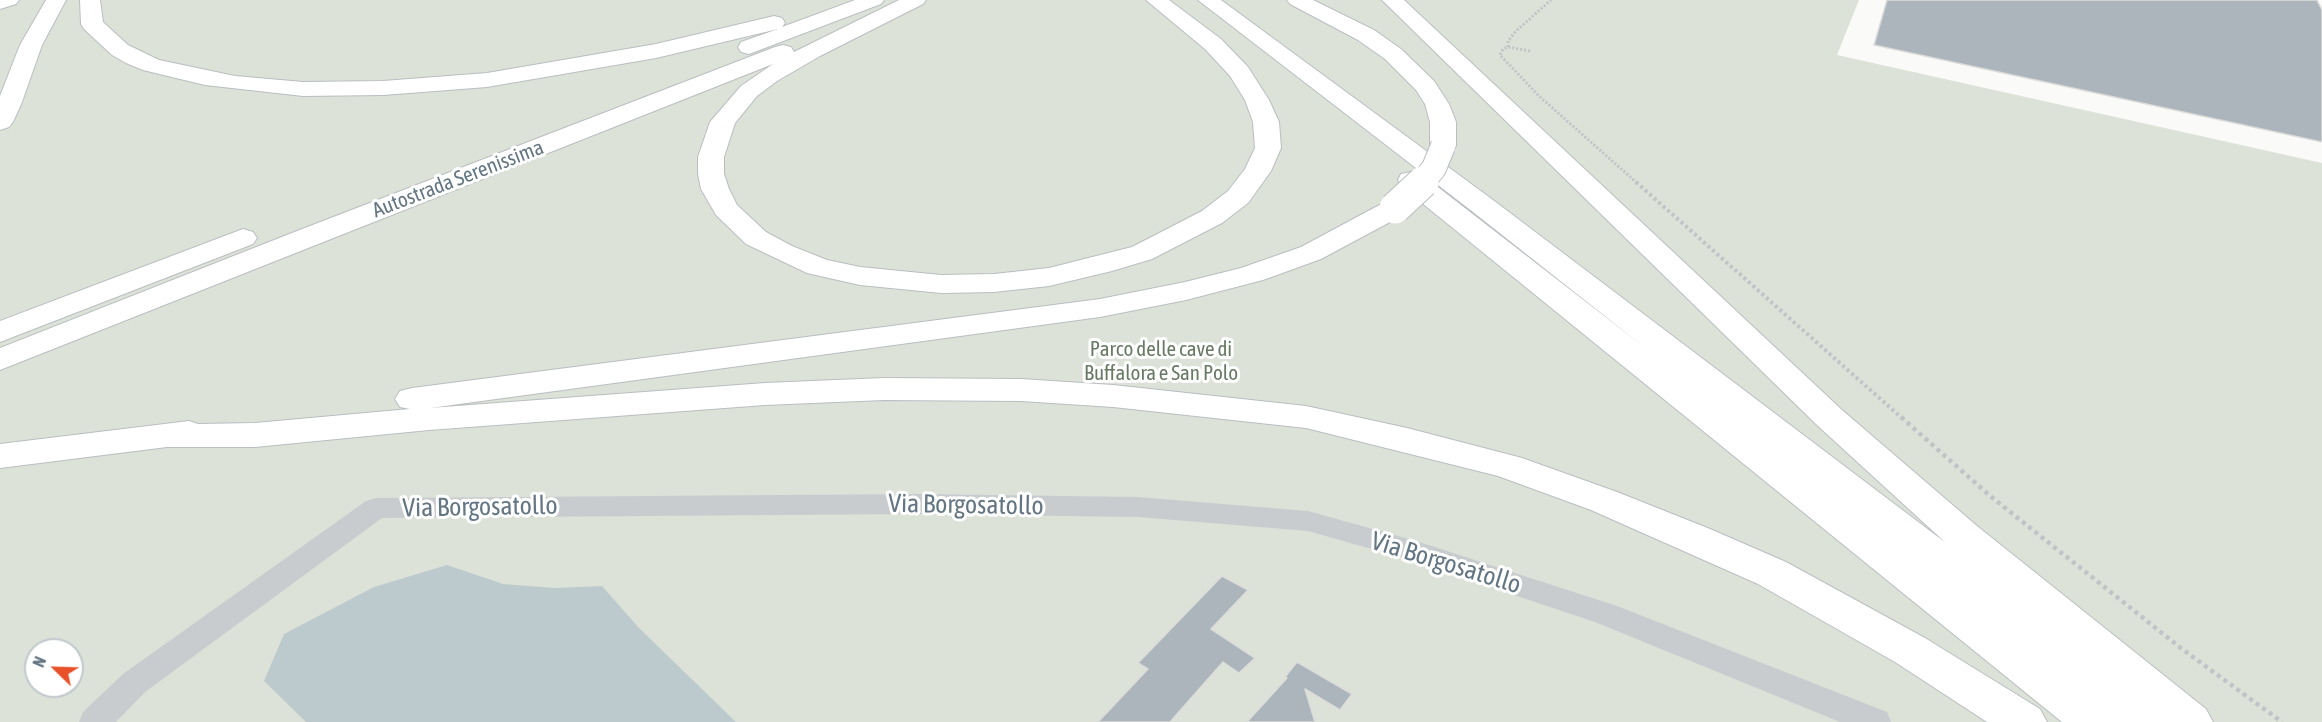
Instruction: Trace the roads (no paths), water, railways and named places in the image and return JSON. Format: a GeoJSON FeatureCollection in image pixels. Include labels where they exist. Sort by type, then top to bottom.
{"type":"FeatureCollection","features":[{"type":"Feature","properties":{"kind":"highway"},"geometry":{"type":"LineString","coordinates":[[0,3],[9,0]]}},
{"type":"Feature","properties":{"kind":"highway"},"geometry":{"type":"LineString","coordinates":[[0,122],[10,102],[31,45],[56,0]]}},
{"type":"Feature","properties":{"kind":"highway"},"geometry":{"type":"LineString","coordinates":[[90,0],[92,24],[120,50],[151,65],[235,83],[344,89],[486,80],[582,65],[706,40],[853,0]]}},
{"type":"Feature","properties":{"kind":"highway","name":"Autostrada Serenissima"},"geometry":{"type":"LineString","coordinates":[[0,332],[873,0]]}},
{"type":"Feature","properties":{"kind":"highway"},"geometry":{"type":"LineString","coordinates":[[916,0],[812,51],[769,76],[749,91],[723,122],[711,157],[711,174],[715,189],[726,209],[756,238],[818,267],[860,276],[941,284],[994,283],[1101,266],[1142,253],[1212,217],[1238,197],[1258,171],[1268,148],[1266,122],[1257,100],[1240,72],[1213,44],[1156,0]]}},
{"type":"Feature","properties":{"kind":"highway","name":"Autostrada Serenissima"},"geometry":{"type":"LineString","coordinates":[[0,360],[318,233],[916,0]]}},
{"type":"Feature","properties":{"kind":"highway"},"geometry":{"type":"LineString","coordinates":[[1184,0],[2094,722]]}},
{"type":"Feature","properties":{"kind":"highway"},"geometry":{"type":"LineString","coordinates":[[1208,0],[1483,206],[2149,722]]}},
{"type":"Feature","properties":{"kind":"highway"},"geometry":{"type":"LineString","coordinates":[[0,456],[168,436],[264,419],[1100,308],[1186,291],[1252,274],[1311,253],[1395,208],[1417,189],[1434,168],[1443,146],[1443,122],[1437,104],[1426,86],[1393,54],[1366,35],[1297,0]]}},
{"type":"Feature","properties":{"kind":"highway"},"geometry":{"type":"LineString","coordinates":[[1392,0],[1830,418],[1963,536],[2190,722]]}},
{"type":"Feature","properties":{"kind":"highway"},"geometry":{"type":"LineString","coordinates":[[168,436],[255,435],[429,419],[765,394],[884,389],[1021,390],[1113,396],[1306,417],[1407,440],[1509,467],[1604,501],[1696,538],[1772,573],[1881,634],[2024,722]]}},
{"type":"Feature","properties":{"kind":"street","name":"Via Borgosatollo"},"geometry":{"type":"LineString","coordinates":[[95,722],[134,684],[376,508],[917,504],[1138,507],[1308,521],[1406,548],[1606,614],[1875,722]]}},
{"type":"Feature","properties":{"kind":"park label","name":"Parco delle cave di Buffalora e San Polo"},"geometry":{"type":"Point","coordinates":[1161,361]}}]}
